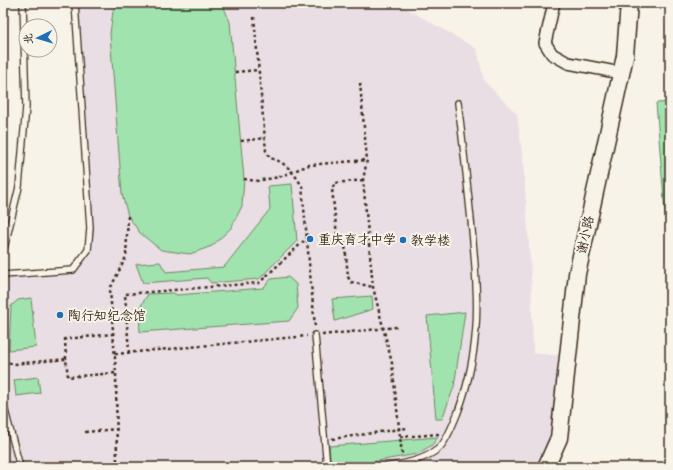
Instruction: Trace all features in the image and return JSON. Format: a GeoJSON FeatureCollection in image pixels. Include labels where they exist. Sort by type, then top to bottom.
{"type":"FeatureCollection","features":[{"type":"Feature","properties":{"kind":"street"},"geometry":{"type":"LineString","coordinates":[[554,3],[545,43],[552,54],[568,63],[621,73]]}},
{"type":"Feature","properties":{"kind":"street","name":"谢小路"},"geometry":{"type":"LineString","coordinates":[[546,467],[559,438],[577,274],[625,56],[629,3]]}},
{"type":"Feature","properties":{"kind":"lane"},"geometry":{"type":"LineString","coordinates":[[3,253],[19,187],[26,107],[23,3]]}},
{"type":"Feature","properties":{"kind":"lane"},"geometry":{"type":"LineString","coordinates":[[3,275],[73,270],[88,250],[90,228],[75,3]]}},
{"type":"Feature","properties":{"kind":"lane"},"geometry":{"type":"LineString","coordinates":[[384,467],[403,464],[422,458],[439,448],[453,425],[465,394],[475,350],[478,303],[466,167],[458,102]]}},
{"type":"Feature","properties":{"kind":"lane"},"geometry":{"type":"LineString","coordinates":[[316,335],[327,467]]}},
{"type":"Feature","properties":{"kind":"lane"},"geometry":{"type":"LineString","coordinates":[[3,403],[20,467]]}},
{"type":"Feature","properties":{"kind":"path"},"geometry":{"type":"LineString","coordinates":[[254,17],[266,151],[270,158],[279,160],[294,172],[302,186],[316,335]]}},
{"type":"Feature","properties":{"kind":"path"},"geometry":{"type":"LineString","coordinates":[[234,72],[259,70]]}},
{"type":"Feature","properties":{"kind":"path"},"geometry":{"type":"LineString","coordinates":[[360,83],[367,160],[363,180],[373,287],[382,328],[392,363],[403,464]]}},
{"type":"Feature","properties":{"kind":"path"},"geometry":{"type":"LineString","coordinates":[[241,141],[265,138]]}},
{"type":"Feature","properties":{"kind":"path"},"geometry":{"type":"LineString","coordinates":[[244,179],[256,181],[279,177],[309,165],[367,160]]}},
{"type":"Feature","properties":{"kind":"path"},"geometry":{"type":"LineString","coordinates":[[363,180],[335,183],[332,189],[337,236],[346,244],[348,277],[351,282],[373,287]]}},
{"type":"Feature","properties":{"kind":"path"},"geometry":{"type":"LineString","coordinates":[[117,467],[118,429],[116,373],[110,289],[126,257],[128,216]]}},
{"type":"Feature","properties":{"kind":"path"},"geometry":{"type":"LineString","coordinates":[[129,353],[125,294],[259,283],[307,238]]}},
{"type":"Feature","properties":{"kind":"path"},"geometry":{"type":"LineString","coordinates":[[115,354],[397,326]]}},
{"type":"Feature","properties":{"kind":"path"},"geometry":{"type":"LineString","coordinates":[[113,334],[65,339],[66,359],[68,377],[116,373]]}},
{"type":"Feature","properties":{"kind":"path"},"geometry":{"type":"LineString","coordinates":[[3,362],[14,364],[66,359]]}},
{"type":"Feature","properties":{"kind":"path"},"geometry":{"type":"LineString","coordinates":[[325,441],[407,428]]}},
{"type":"Feature","properties":{"kind":"path"},"geometry":{"type":"LineString","coordinates":[[85,432],[118,429]]}},
{"type":"Feature","properties":{"kind":"path"},"geometry":{"type":"LineString","coordinates":[[400,437],[436,434]]}},
{"type":"Feature","properties":{"kind":"shaded area","name":"重庆育才中学"},"geometry":{"type":"Polygon","coordinates":[[[76,3],[397,3],[477,49],[484,81],[517,114],[523,161],[531,274],[533,353],[560,356],[552,431],[535,467],[3,467],[3,278],[75,273],[89,250],[76,3]]]}},
{"type":"Feature","properties":{"kind":"green space"},"geometry":{"type":"Polygon","coordinates":[[[117,3],[222,3],[230,22],[244,179],[242,206],[231,228],[212,246],[190,254],[161,250],[140,233],[128,216],[122,194],[110,34],[113,11],[117,3]]]}},
{"type":"Feature","properties":{"kind":"green space"},"geometry":{"type":"Polygon","coordinates":[[[670,102],[670,250],[668,248],[656,103],[670,102]]]}},
{"type":"Feature","properties":{"kind":"green space"},"geometry":{"type":"Polygon","coordinates":[[[292,184],[297,241],[259,279],[211,283],[207,278],[143,283],[136,264],[160,262],[166,272],[224,267],[270,209],[268,186],[292,184]]]}},
{"type":"Feature","properties":{"kind":"green space"},"geometry":{"type":"Polygon","coordinates":[[[288,277],[296,284],[298,308],[289,321],[140,332],[139,309],[148,294],[173,293],[177,295],[263,288],[271,279],[288,277]]]}},
{"type":"Feature","properties":{"kind":"green space"},"geometry":{"type":"Polygon","coordinates":[[[372,296],[373,309],[335,321],[332,299],[372,296]]]}},
{"type":"Feature","properties":{"kind":"green space"},"geometry":{"type":"Polygon","coordinates":[[[31,298],[36,347],[9,350],[11,306],[18,300],[31,298]]]}},
{"type":"Feature","properties":{"kind":"green space"},"geometry":{"type":"Polygon","coordinates":[[[465,312],[454,387],[442,419],[436,419],[427,316],[465,312]]]}},
{"type":"Feature","properties":{"kind":"green space"},"geometry":{"type":"Polygon","coordinates":[[[38,377],[40,393],[16,396],[14,380],[38,377]]]}},
{"type":"Feature","properties":{"kind":"green space"},"geometry":{"type":"Polygon","coordinates":[[[438,437],[432,445],[417,454],[344,467],[331,467],[329,446],[438,437]]]}},
{"type":"Feature","properties":{"kind":"place","name":"重庆育才中学"},"geometry":{"type":"Point","coordinates":[310,239]}},
{"type":"Feature","properties":{"kind":"place","name":"教学楼"},"geometry":{"type":"Point","coordinates":[403,240]}},
{"type":"Feature","properties":{"kind":"place","name":"陶行知纪念馆"},"geometry":{"type":"Point","coordinates":[60,315]}}]}
